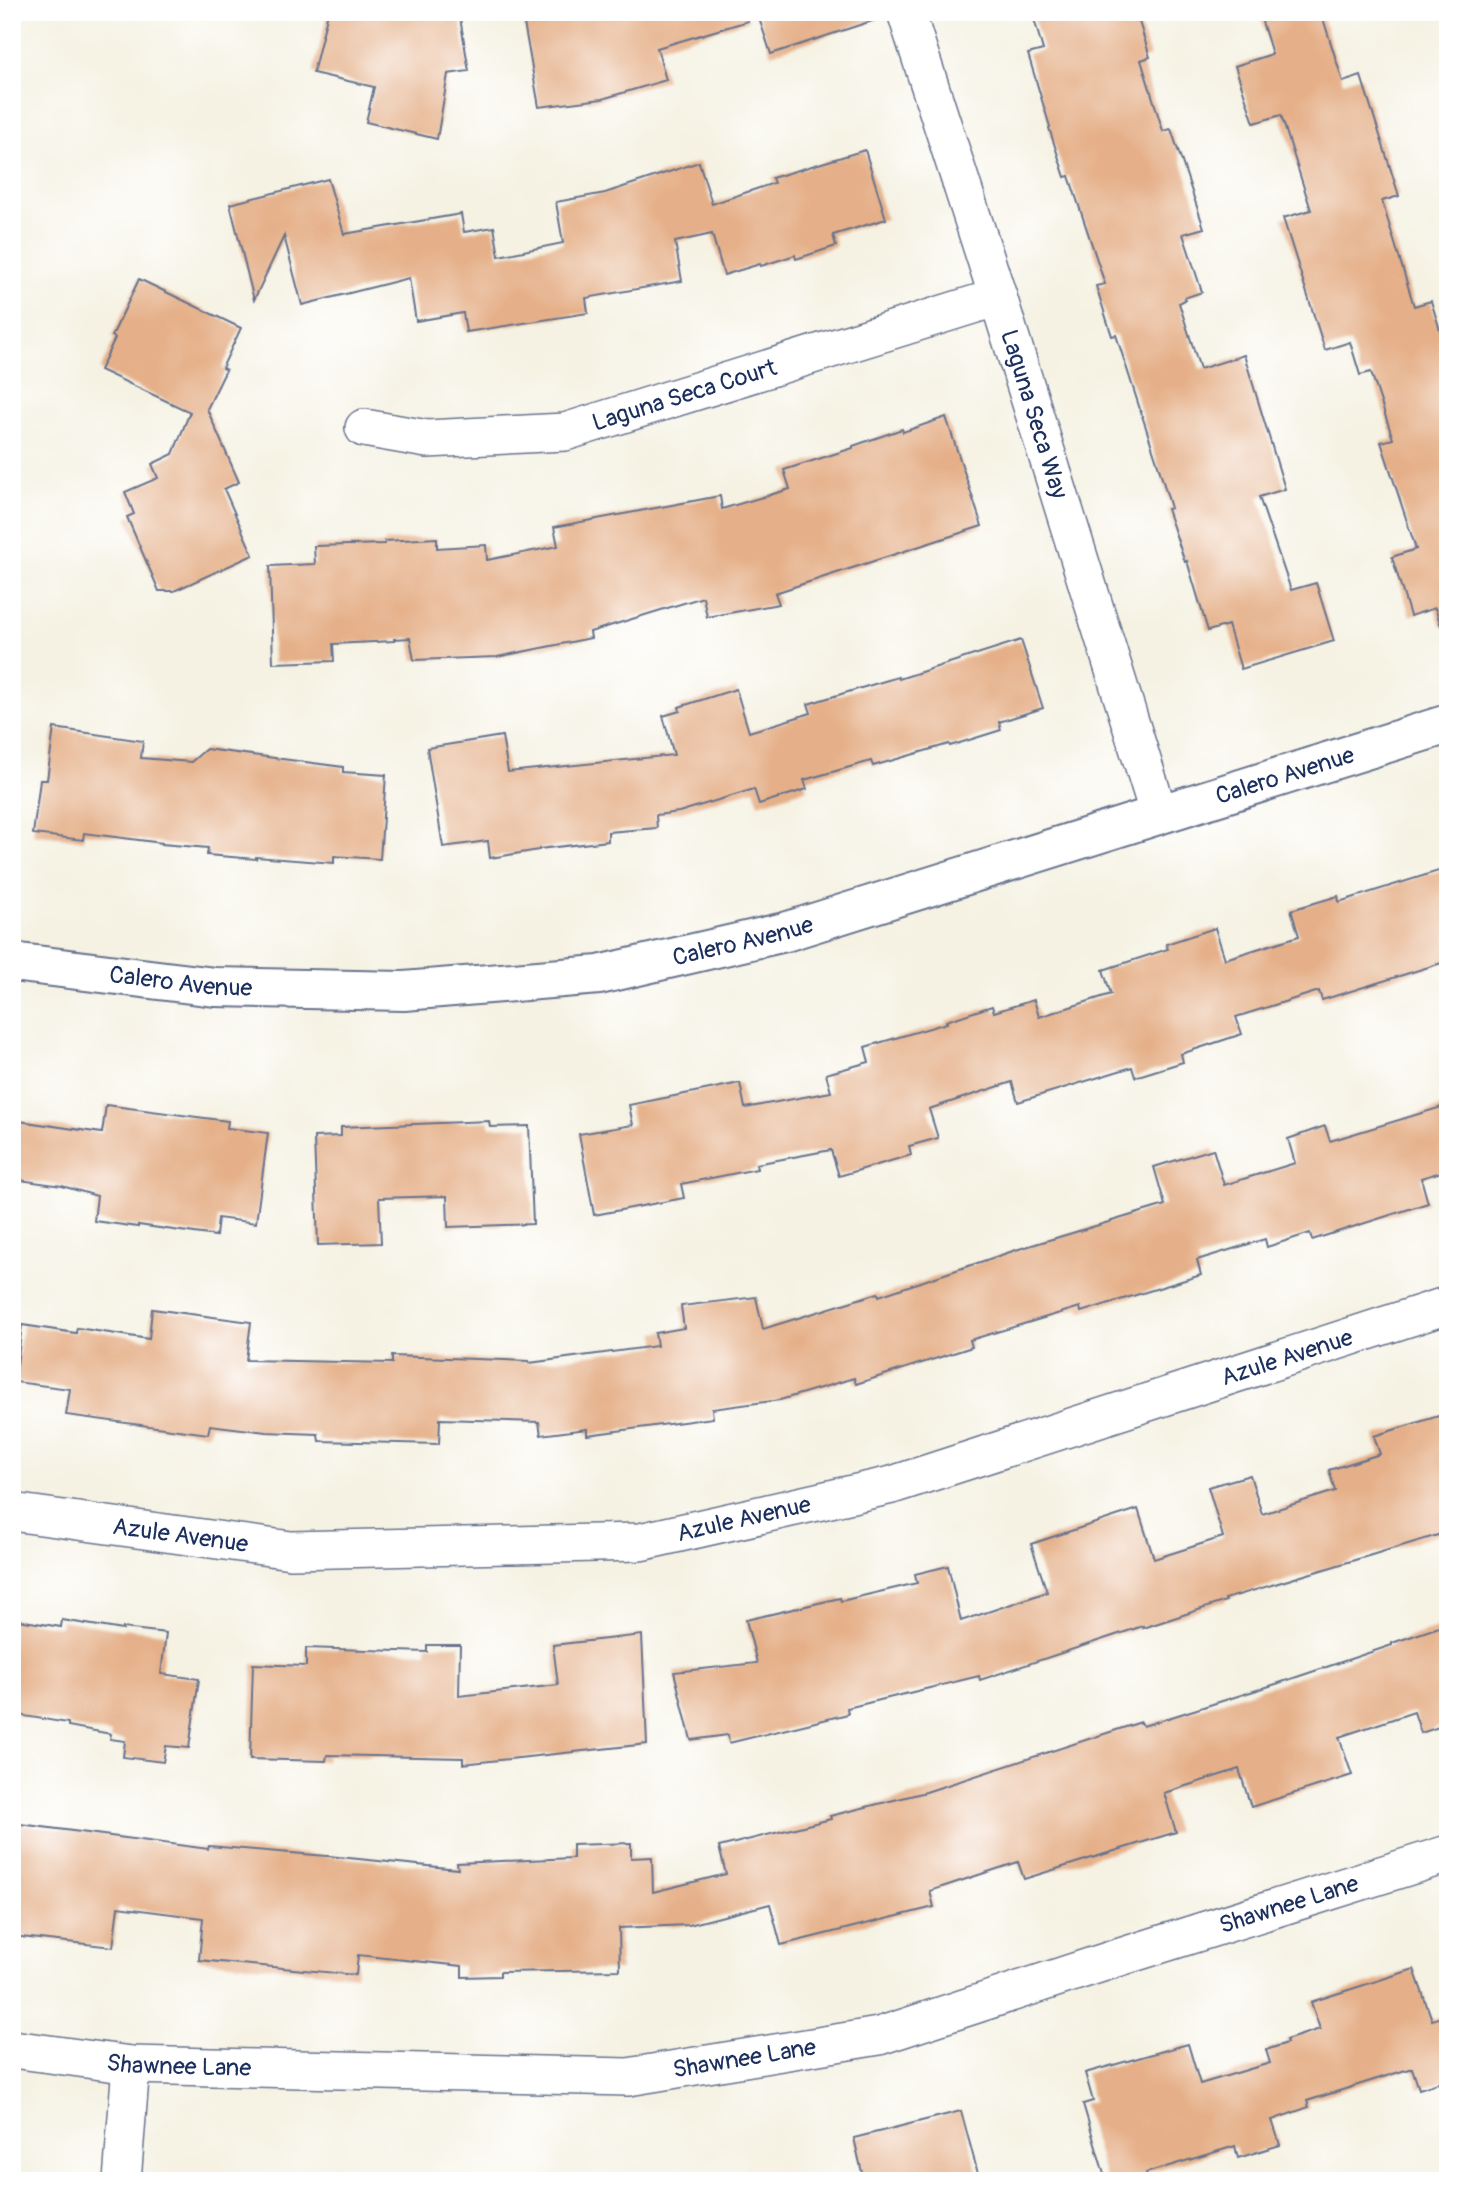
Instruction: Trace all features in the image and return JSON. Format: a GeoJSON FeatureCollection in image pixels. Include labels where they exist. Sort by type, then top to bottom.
{"type":"FeatureCollection","features":[{"type":"Feature","properties":{"kind":"street","name":"Laguna Seca Way"},"geometry":{"type":"LineString","coordinates":[[906,12],[998,297],[1158,815]]}},
{"type":"Feature","properties":{"kind":"street","name":"Laguna Seca Court"},"geometry":{"type":"LineString","coordinates":[[364,428],[427,439],[565,432],[998,297]]}},
{"type":"Feature","properties":{"kind":"street","name":"Calero Avenue"},"geometry":{"type":"LineString","coordinates":[[12,962],[215,987],[377,991],[599,975],[785,932],[1448,724]]}},
{"type":"Feature","properties":{"kind":"street","name":"Azule Avenue"},"geometry":{"type":"LineString","coordinates":[[12,1512],[291,1550],[640,1542],[892,1485],[1448,1305]]}},
{"type":"Feature","properties":{"kind":"street","name":"Shawnee Lane"},"geometry":{"type":"LineString","coordinates":[[12,2049],[131,2065],[628,2077],[879,2036],[1448,1854]]}},
{"type":"Feature","properties":{"kind":"street"},"geometry":{"type":"LineString","coordinates":[[122,2181],[131,2065]]}},
{"type":"Feature","properties":{"kind":"building"},"geometry":{"type":"Polygon","coordinates":[[[328,12],[459,12],[469,71],[448,74],[437,139],[366,122],[374,87],[313,73],[328,12]]]}},
{"type":"Feature","properties":{"kind":"building"},"geometry":{"type":"Polygon","coordinates":[[[522,12],[746,12],[748,21],[657,48],[666,80],[602,99],[539,107],[522,12]]]}},
{"type":"Feature","properties":{"kind":"building"},"geometry":{"type":"Polygon","coordinates":[[[757,12],[877,12],[878,19],[771,54],[757,12]]]}},
{"type":"Feature","properties":{"kind":"building"},"geometry":{"type":"Polygon","coordinates":[[[1032,12],[1136,12],[1150,57],[1141,60],[1163,131],[1171,129],[1204,228],[1183,234],[1202,292],[1184,298],[1185,300],[1179,303],[1200,369],[1244,355],[1285,489],[1259,497],[1291,590],[1316,583],[1334,641],[1241,669],[1228,625],[1208,631],[1187,561],[1185,562],[1167,509],[1171,508],[1116,335],[1112,336],[1096,286],[1105,284],[1069,176],[1065,177],[1049,128],[1028,54],[1043,50],[1032,12]]]}},
{"type":"Feature","properties":{"kind":"building"},"geometry":{"type":"Polygon","coordinates":[[[1259,12],[1321,12],[1343,82],[1361,76],[1399,196],[1382,201],[1414,306],[1431,301],[1448,356],[1448,625],[1441,626],[1435,608],[1410,616],[1392,557],[1416,549],[1381,442],[1393,439],[1371,372],[1360,375],[1350,342],[1325,350],[1283,218],[1311,210],[1281,115],[1254,123],[1235,66],[1272,54],[1259,12]]]}},
{"type":"Feature","properties":{"kind":"building"},"geometry":{"type":"Polygon","coordinates":[[[865,150],[886,219],[833,235],[836,246],[796,259],[795,255],[724,275],[712,234],[675,242],[682,281],[586,298],[588,313],[466,332],[463,313],[416,321],[409,278],[302,305],[284,236],[254,300],[230,204],[328,179],[344,234],[461,214],[464,232],[494,227],[499,256],[563,243],[556,202],[605,193],[699,162],[712,204],[774,183],[772,178],[865,150]]]}},
{"type":"Feature","properties":{"kind":"building"},"geometry":{"type":"Polygon","coordinates":[[[139,279],[241,328],[222,368],[226,370],[207,409],[239,482],[224,489],[253,555],[174,591],[159,591],[127,517],[134,514],[125,492],[158,478],[152,464],[173,454],[190,412],[100,370],[115,338],[112,336],[139,279]]]}},
{"type":"Feature","properties":{"kind":"building"},"geometry":{"type":"Polygon","coordinates":[[[946,417],[982,526],[775,593],[779,604],[707,617],[703,597],[590,632],[591,638],[497,657],[414,660],[410,638],[333,644],[334,661],[273,663],[270,566],[315,564],[314,546],[385,544],[385,541],[437,538],[437,548],[486,545],[487,560],[558,546],[554,527],[720,496],[722,509],[790,489],[784,470],[902,429],[903,432],[946,417]]]}},
{"type":"Feature","properties":{"kind":"building"},"geometry":{"type":"Polygon","coordinates":[[[1021,640],[1043,708],[999,722],[1001,730],[873,766],[871,761],[804,780],[807,789],[759,804],[754,789],[679,812],[656,815],[657,828],[608,832],[608,841],[490,858],[488,841],[443,847],[427,748],[502,736],[508,772],[674,755],[663,716],[680,711],[679,707],[736,689],[749,732],[811,713],[808,704],[898,677],[899,679],[1021,640]]]}},
{"type":"Feature","properties":{"kind":"building"},"geometry":{"type":"Polygon","coordinates":[[[54,728],[143,741],[141,758],[191,762],[206,749],[343,767],[343,772],[386,775],[380,859],[334,856],[334,863],[256,859],[207,855],[208,848],[84,833],[83,840],[33,834],[40,780],[47,780],[54,728]]]}},
{"type":"Feature","properties":{"kind":"building"},"geometry":{"type":"Polygon","coordinates":[[[1448,868],[1448,961],[1322,1000],[1319,991],[1236,1017],[1242,1034],[1181,1054],[1183,1062],[1135,1077],[1132,1067],[1018,1102],[1012,1082],[929,1109],[938,1138],[909,1146],[911,1155],[839,1176],[831,1150],[756,1164],[757,1169],[681,1184],[684,1198],[594,1215],[579,1134],[633,1125],[629,1105],[740,1083],[745,1108],[831,1092],[826,1074],[869,1062],[865,1047],[947,1023],[946,1021],[992,1006],[994,1012],[1034,1000],[1039,1017],[1111,994],[1103,970],[1168,949],[1166,944],[1215,928],[1225,959],[1299,936],[1291,910],[1338,896],[1339,902],[1448,868]]]}},
{"type":"Feature","properties":{"kind":"building"},"geometry":{"type":"Polygon","coordinates":[[[106,1105],[228,1121],[227,1128],[268,1133],[256,1223],[218,1218],[216,1236],[94,1221],[97,1196],[62,1186],[12,1179],[12,1120],[102,1133],[106,1105]]]}},
{"type":"Feature","properties":{"kind":"building"},"geometry":{"type":"Polygon","coordinates":[[[1448,1105],[1448,1170],[1421,1178],[1428,1203],[1312,1240],[1310,1233],[1267,1247],[1265,1239],[1197,1260],[1201,1275],[1081,1312],[1080,1307],[970,1340],[972,1347],[856,1384],[854,1378],[780,1400],[712,1409],[713,1418],[587,1435],[587,1429],[541,1435],[539,1422],[440,1419],[439,1444],[319,1441],[318,1434],[266,1432],[210,1425],[208,1434],[66,1415],[70,1389],[15,1382],[22,1325],[76,1333],[77,1328],[149,1339],[152,1309],[251,1322],[246,1360],[392,1363],[392,1356],[529,1363],[657,1346],[655,1333],[684,1328],[681,1306],[756,1297],[763,1329],[878,1293],[879,1296],[1019,1249],[1165,1205],[1154,1167],[1213,1149],[1224,1185],[1295,1163],[1288,1139],[1325,1126],[1330,1141],[1448,1105]]]}},
{"type":"Feature","properties":{"kind":"building"},"geometry":{"type":"Polygon","coordinates":[[[489,1121],[490,1127],[529,1126],[533,1224],[448,1227],[447,1196],[379,1198],[381,1243],[318,1245],[314,1137],[341,1136],[341,1127],[489,1121]]]}},
{"type":"Feature","properties":{"kind":"building"},"geometry":{"type":"Polygon","coordinates":[[[1448,1413],[1448,1532],[1225,1599],[1226,1601],[980,1680],[979,1676],[847,1708],[848,1714],[729,1743],[728,1735],[691,1740],[674,1672],[757,1663],[746,1620],[917,1583],[915,1574],[948,1566],[961,1621],[1047,1592],[1031,1544],[1138,1509],[1154,1559],[1223,1537],[1208,1487],[1250,1475],[1262,1514],[1335,1491],[1329,1470],[1380,1454],[1374,1436],[1448,1413]]]}},
{"type":"Feature","properties":{"kind":"building"},"geometry":{"type":"Polygon","coordinates":[[[12,1619],[61,1627],[62,1620],[123,1630],[166,1633],[161,1674],[199,1679],[189,1748],[166,1746],[163,1762],[123,1757],[125,1741],[110,1739],[111,1734],[68,1726],[68,1723],[12,1714],[12,1619]]]}},
{"type":"Feature","properties":{"kind":"building"},"geometry":{"type":"Polygon","coordinates":[[[1448,1624],[1448,1724],[1421,1733],[1414,1712],[1339,1737],[1352,1775],[1251,1807],[1239,1769],[1164,1793],[1176,1832],[1024,1879],[1018,1862],[930,1891],[934,1907],[781,1945],[770,1904],[689,1925],[619,1928],[620,1970],[500,1972],[500,1976],[462,1977],[462,1966],[358,1955],[356,1975],[199,1960],[203,1918],[118,1907],[113,1947],[12,1936],[12,1823],[208,1849],[209,1846],[458,1869],[457,1863],[573,1858],[573,1845],[631,1843],[631,1858],[652,1857],[653,1892],[726,1874],[719,1847],[926,1792],[1141,1722],[1143,1726],[1276,1684],[1448,1624]]]}},
{"type":"Feature","properties":{"kind":"building"},"geometry":{"type":"Polygon","coordinates":[[[642,1635],[647,1744],[463,1764],[463,1758],[327,1755],[326,1761],[250,1759],[253,1664],[306,1666],[306,1648],[427,1652],[427,1645],[460,1645],[459,1696],[558,1685],[553,1645],[642,1635]]]}},
{"type":"Feature","properties":{"kind":"building"},"geometry":{"type":"Polygon","coordinates":[[[1414,1969],[1432,2020],[1448,2015],[1448,2080],[1419,2089],[1412,2068],[1307,2101],[1309,2107],[1272,2120],[1280,2145],[1238,2158],[1235,2146],[1146,2173],[1148,2181],[1106,2181],[1083,2104],[1093,2101],[1085,2073],[1188,2044],[1200,2084],[1270,2063],[1266,2050],[1320,2029],[1311,2002],[1414,1969]]]}},
{"type":"Feature","properties":{"kind":"building"},"geometry":{"type":"Polygon","coordinates":[[[961,2111],[980,2181],[864,2181],[854,2138],[961,2111]]]}}]}
